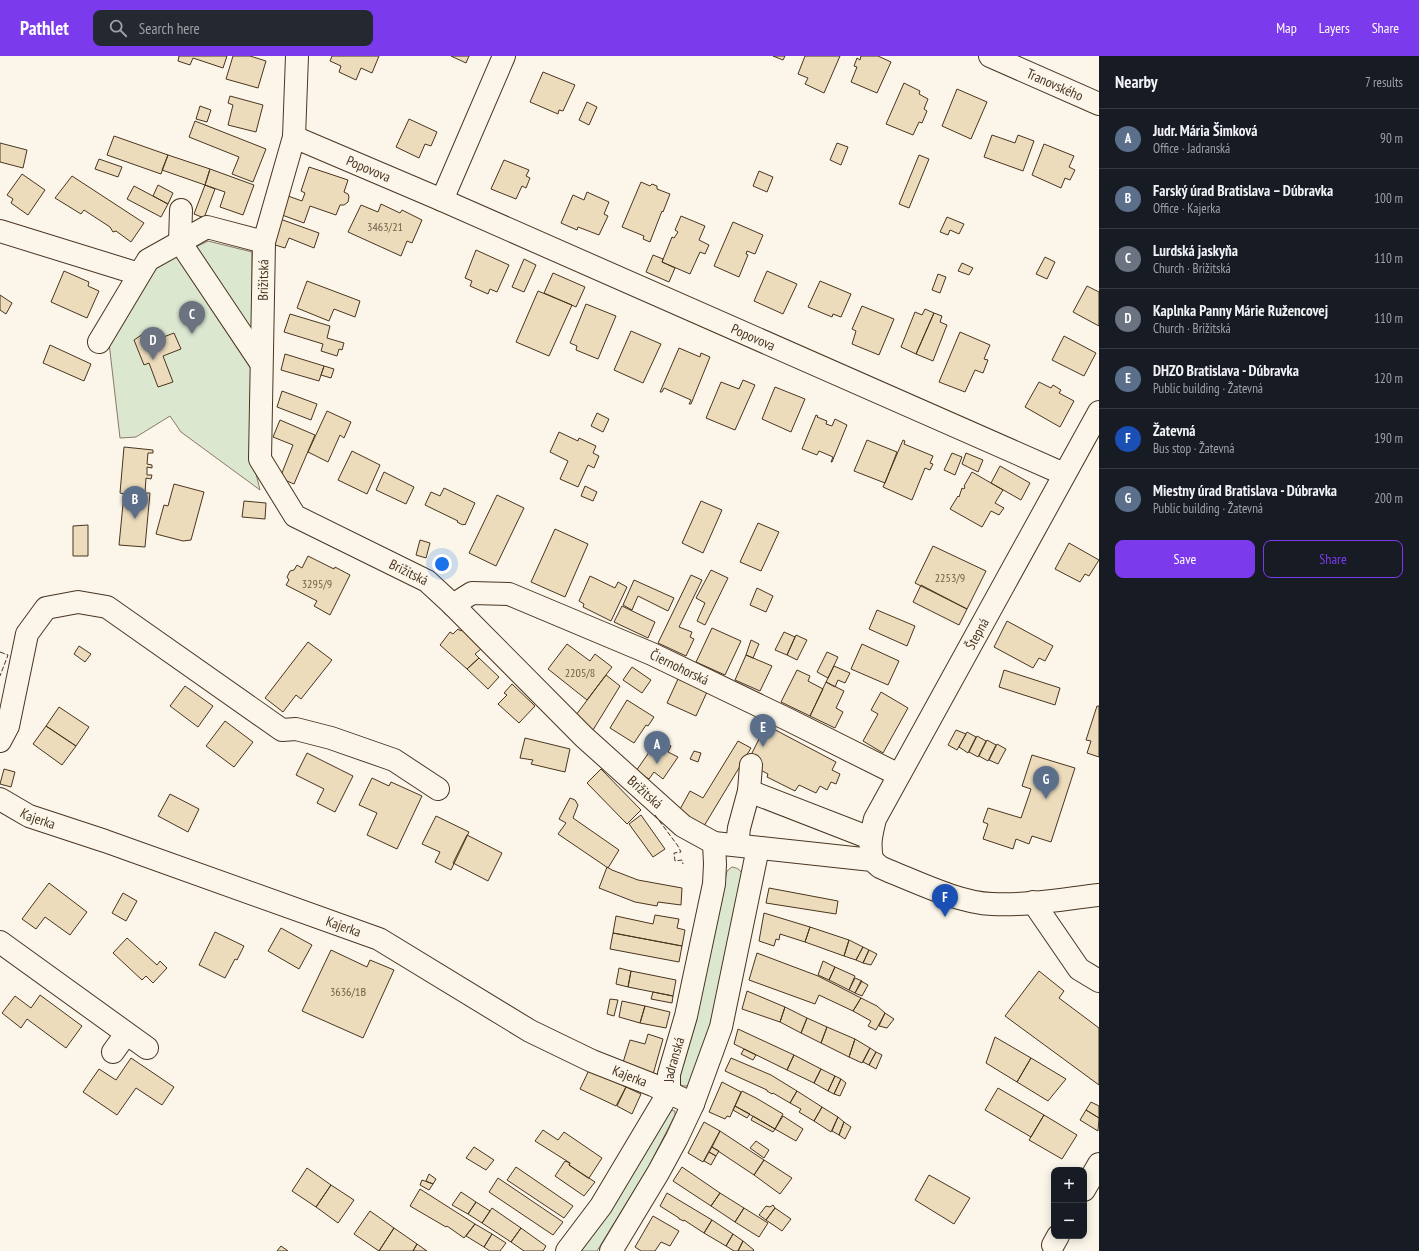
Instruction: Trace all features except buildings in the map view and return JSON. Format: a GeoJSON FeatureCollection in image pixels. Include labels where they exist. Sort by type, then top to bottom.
{"type":"FeatureCollection","features":[{"type":"Feature","properties":{"kind":"street","name":"Brižitská"},"geometry":{"type":"LineString","coordinates":[[297,56],[294,137],[264,242],[260,459],[295,516],[427,581],[584,737],[683,826],[714,843]]}},
{"type":"Feature","properties":{"kind":"street"},"geometry":{"type":"LineString","coordinates":[[442,200],[504,56]]}},
{"type":"Feature","properties":{"kind":"street","name":"Tranovského"},"geometry":{"type":"LineString","coordinates":[[990,56],[1099,104]]}},
{"type":"Feature","properties":{"kind":"street","name":"Popovova"},"geometry":{"type":"LineString","coordinates":[[294,137],[442,200],[1064,474]]}},
{"type":"Feature","properties":{"kind":"street"},"geometry":{"type":"LineString","coordinates":[[181,210],[180,242],[261,363]]}},
{"type":"Feature","properties":{"kind":"street","name":"Brižitská"},"geometry":{"type":"LineString","coordinates":[[99,342],[148,260],[207,227],[264,242]]}},
{"type":"Feature","properties":{"kind":"street"},"geometry":{"type":"LineString","coordinates":[[0,231],[139,274]]}},
{"type":"Feature","properties":{"kind":"street","name":"Štepná"},"geometry":{"type":"LineString","coordinates":[[872,860],[870,838],[875,819],[1099,412]]}},
{"type":"Feature","properties":{"kind":"street","name":"Čiernohorská"},"geometry":{"type":"LineString","coordinates":[[453,606],[472,593],[509,594],[652,654],[899,775]]}},
{"type":"Feature","properties":{"kind":"street"},"geometry":{"type":"LineString","coordinates":[[0,741],[8,726],[26,634],[46,608],[78,602],[107,607],[282,730],[296,729],[331,738],[394,760],[438,789]]}},
{"type":"Feature","properties":{"kind":"street"},"geometry":{"type":"LineString","coordinates":[[737,846],[739,828],[749,791],[751,765]]}},
{"type":"Feature","properties":{"kind":"street"},"geometry":{"type":"LineString","coordinates":[[749,791],[870,838]]}},
{"type":"Feature","properties":{"kind":"street","name":"Kajerka"},"geometry":{"type":"LineString","coordinates":[[0,799],[29,816],[105,841],[380,939],[530,1031],[592,1061],[669,1092],[693,1104]]}},
{"type":"Feature","properties":{"kind":"street"},"geometry":{"type":"LineString","coordinates":[[714,843],[872,860],[880,867],[957,898],[991,904],[1033,902],[1099,895]]}},
{"type":"Feature","properties":{"kind":"street","name":"Jadranská"},"geometry":{"type":"LineString","coordinates":[[567,1251],[601,1206],[669,1092],[669,1074],[686,1016],[714,884],[714,843]]}},
{"type":"Feature","properties":{"kind":"street","name":"Jadranská"},"geometry":{"type":"LineString","coordinates":[[611,1251],[658,1173],[693,1104],[721,1027],[758,848]]}},
{"type":"Feature","properties":{"kind":"street"},"geometry":{"type":"LineString","coordinates":[[1033,902],[1079,969],[1099,981]]}},
{"type":"Feature","properties":{"kind":"street"},"geometry":{"type":"LineString","coordinates":[[0,942],[147,1048]]}},
{"type":"Feature","properties":{"kind":"street"},"geometry":{"type":"LineString","coordinates":[[113,1052],[126,1034]]}},
{"type":"Feature","properties":{"kind":"street"},"geometry":{"type":"LineString","coordinates":[[1087,1185],[1099,1164]]}},
{"type":"Feature","properties":{"kind":"green space"},"geometry":{"type":"Polygon","coordinates":[[[208,241],[252,252],[253,461],[260,490],[181,432],[170,416],[136,437],[120,438],[108,334],[153,268],[208,241]]]}},
{"type":"Feature","properties":{"kind":"green space"},"geometry":{"type":"Polygon","coordinates":[[[732,867],[739,870],[743,876],[708,1037],[688,1086],[684,1086],[678,1084],[676,1078],[702,985],[727,871],[732,867]]]}},
{"type":"Feature","properties":{"kind":"green space"},"geometry":{"type":"Polygon","coordinates":[[[671,1110],[675,1111],[675,1115],[649,1166],[597,1251],[576,1251],[666,1112],[671,1110]]]}},
{"type":"Feature","properties":{"kind":"fence"},"geometry":{"type":"LineString","coordinates":[[0,652],[8,655],[0,676]]}},
{"type":"Feature","properties":{"kind":"fence"},"geometry":{"type":"LineString","coordinates":[[655,815],[681,852],[674,853],[675,861],[682,860],[683,864]]}},
{"type":"Feature","properties":{"kind":"place","name":"Lurdská jaskyňa"},"geometry":{"type":"Point","coordinates":[192,334]}},
{"type":"Feature","properties":{"kind":"place","name":"Kaplnka Panny Márie Ružencovej"},"geometry":{"type":"Point","coordinates":[153,360]}},
{"type":"Feature","properties":{"kind":"place","name":"Farský úrad Bratislava – Dúbravka"},"geometry":{"type":"Point","coordinates":[135,519]}},
{"type":"Feature","properties":{"kind":"place","name":"DHZO Bratislava - Dúbravka"},"geometry":{"type":"Point","coordinates":[763,747]}},
{"type":"Feature","properties":{"kind":"place","name":"Judr. Mária Šimková"},"geometry":{"type":"Point","coordinates":[657,764]}},
{"type":"Feature","properties":{"kind":"place","name":"Miestny úrad Bratislava - Dúbravka"},"geometry":{"type":"Point","coordinates":[1046,799]}},
{"type":"Feature","properties":{"kind":"place","name":"Žatevná"},"geometry":{"type":"Point","coordinates":[945,917]}}]}
